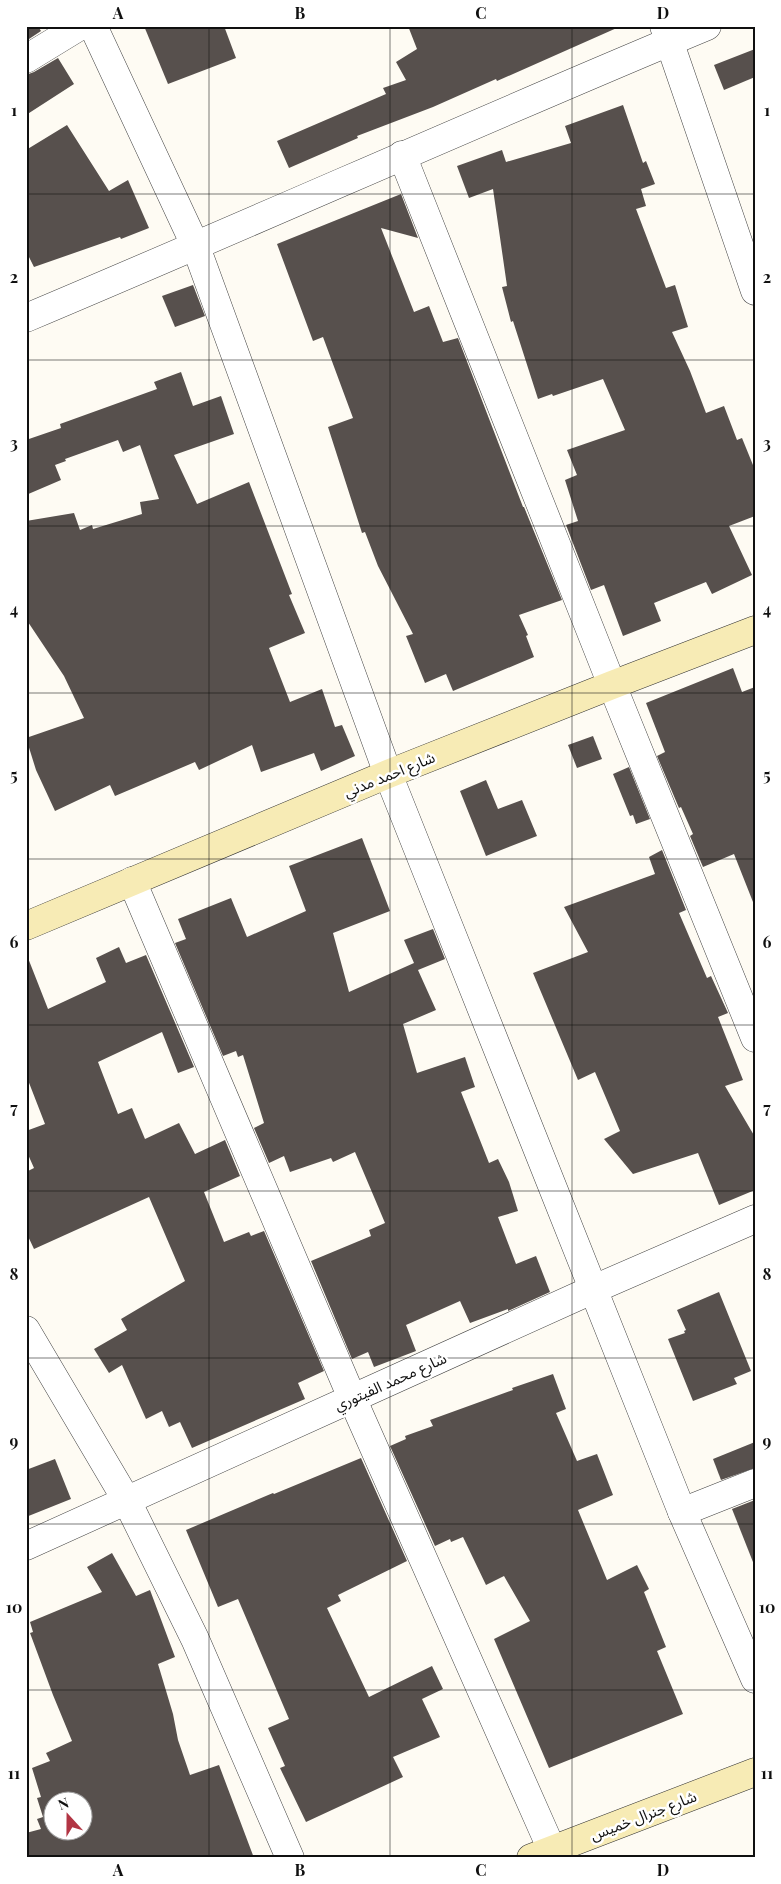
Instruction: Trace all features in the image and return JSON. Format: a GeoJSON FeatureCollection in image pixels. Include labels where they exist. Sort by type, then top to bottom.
{"type":"FeatureCollection","features":[{"type":"Feature","properties":{"kind":"street"},"geometry":{"type":"LineString","coordinates":[[26,59],[80,26]]}},
{"type":"Feature","properties":{"kind":"street"},"geometry":{"type":"LineString","coordinates":[[93,26],[196,247],[388,774],[682,1512],[755,1679]]}},
{"type":"Feature","properties":{"kind":"street"},"geometry":{"type":"LineString","coordinates":[[26,318],[196,247],[402,156],[667,34],[708,26]]}},
{"type":"Feature","properties":{"kind":"street"},"geometry":{"type":"LineString","coordinates":[[667,34],[755,290]]}},
{"type":"Feature","properties":{"kind":"street"},"geometry":{"type":"LineString","coordinates":[[402,156],[755,1038]]}},
{"type":"Feature","properties":{"kind":"street","name":"شارع احمد مدني"},"geometry":{"type":"LineString","coordinates":[[26,926],[388,774],[612,684],[755,630]]}},
{"type":"Feature","properties":{"kind":"street"},"geometry":{"type":"LineString","coordinates":[[132,881],[352,1398],[542,1854]]}},
{"type":"Feature","properties":{"kind":"street","name":"شارع محمد الفيتوري"},"geometry":{"type":"LineString","coordinates":[[26,1546],[594,1289],[755,1219]]}},
{"type":"Feature","properties":{"kind":"street"},"geometry":{"type":"LineString","coordinates":[[26,1330],[127,1501],[195,1639],[290,1858]]}},
{"type":"Feature","properties":{"kind":"street"},"geometry":{"type":"LineString","coordinates":[[682,1512],[755,1483]]}},
{"type":"Feature","properties":{"kind":"street","name":"شارع جنرال خميس"},"geometry":{"type":"LineString","coordinates":[[542,1854],[755,1772]]}},
{"type":"Feature","properties":{"kind":"building"},"geometry":{"type":"Polygon","coordinates":[[[26,26],[38,26],[41,31],[26,41],[26,26]]]}},
{"type":"Feature","properties":{"kind":"building"},"geometry":{"type":"Polygon","coordinates":[[[144,26],[224,26],[236,58],[168,84],[144,26]]]}},
{"type":"Feature","properties":{"kind":"building"},"geometry":{"type":"Polygon","coordinates":[[[408,26],[619,27],[497,81],[496,79],[433,107],[357,136],[358,138],[289,168],[277,141],[386,94],[383,88],[406,80],[396,62],[417,49],[408,26]]]}},
{"type":"Feature","properties":{"kind":"building"},"geometry":{"type":"Polygon","coordinates":[[[755,49],[755,77],[724,90],[714,65],[755,49]]]}},
{"type":"Feature","properties":{"kind":"building"},"geometry":{"type":"Polygon","coordinates":[[[58,58],[74,84],[26,115],[26,75],[58,58]]]}},
{"type":"Feature","properties":{"kind":"building"},"geometry":{"type":"Polygon","coordinates":[[[623,105],[643,163],[646,161],[655,184],[641,189],[646,206],[636,209],[666,288],[675,285],[688,327],[672,332],[690,371],[706,413],[724,406],[737,440],[742,438],[755,470],[755,516],[729,526],[752,575],[712,594],[706,582],[654,603],[661,621],[623,636],[604,585],[591,590],[566,525],[578,521],[565,480],[577,475],[567,450],[625,430],[603,379],[553,396],[552,394],[538,399],[513,321],[511,322],[502,287],[507,286],[493,189],[469,198],[457,166],[502,150],[506,162],[571,143],[565,126],[623,105]]]}},
{"type":"Feature","properties":{"kind":"building"},"geometry":{"type":"Polygon","coordinates":[[[67,125],[109,191],[128,180],[149,228],[34,267],[26,251],[26,150],[67,125]]]}},
{"type":"Feature","properties":{"kind":"building"},"geometry":{"type":"Polygon","coordinates":[[[401,194],[418,238],[381,228],[414,312],[429,306],[443,342],[458,338],[523,507],[562,600],[519,615],[528,635],[526,636],[534,657],[453,691],[446,674],[425,683],[406,636],[413,634],[378,566],[365,532],[362,533],[328,427],[353,418],[323,337],[313,341],[277,244],[401,194]]]}},
{"type":"Feature","properties":{"kind":"building"},"geometry":{"type":"Polygon","coordinates":[[[193,285],[205,316],[175,327],[162,296],[193,285]]]}},
{"type":"Feature","properties":{"kind":"building"},"geometry":{"type":"Polygon","coordinates":[[[181,372],[193,406],[221,396],[234,434],[174,455],[197,504],[249,482],[292,594],[289,595],[305,633],[269,648],[290,702],[322,689],[335,727],[342,725],[355,756],[321,771],[314,753],[261,772],[252,745],[199,770],[195,762],[115,796],[110,785],[55,811],[36,770],[26,738],[84,718],[64,676],[26,619],[26,521],[74,513],[80,530],[92,525],[93,529],[142,514],[140,502],[159,499],[140,445],[123,452],[118,440],[65,459],[66,461],[55,465],[61,480],[26,495],[26,440],[61,428],[60,424],[157,389],[154,382],[181,372]]]}},
{"type":"Feature","properties":{"kind":"building"},"geometry":{"type":"Polygon","coordinates":[[[733,668],[742,692],[755,687],[755,901],[753,902],[734,854],[703,867],[690,836],[693,834],[681,807],[679,808],[657,756],[665,752],[646,703],[733,668]]]}},
{"type":"Feature","properties":{"kind":"building"},"geometry":{"type":"Polygon","coordinates":[[[593,736],[602,759],[577,768],[568,745],[593,736]]]}},
{"type":"Feature","properties":{"kind":"building"},"geometry":{"type":"Polygon","coordinates":[[[629,767],[650,819],[636,824],[633,815],[630,816],[613,774],[629,767]]]}},
{"type":"Feature","properties":{"kind":"building"},"geometry":{"type":"Polygon","coordinates":[[[486,780],[498,809],[522,800],[537,836],[486,856],[460,791],[486,780]]]}},
{"type":"Feature","properties":{"kind":"building"},"geometry":{"type":"Polygon","coordinates":[[[362,838],[390,911],[333,933],[349,992],[414,963],[404,940],[433,929],[445,959],[418,970],[436,1010],[403,1024],[417,1073],[465,1057],[475,1087],[461,1092],[489,1163],[498,1159],[509,1182],[518,1211],[498,1217],[516,1264],[536,1256],[550,1292],[508,1311],[508,1309],[470,1323],[460,1301],[406,1325],[416,1351],[374,1367],[368,1352],[352,1359],[311,1261],[371,1236],[369,1230],[385,1223],[355,1152],[333,1162],[331,1158],[290,1172],[284,1156],[269,1163],[254,1128],[264,1123],[243,1055],[238,1057],[236,1051],[223,1056],[175,943],[186,939],[178,919],[231,898],[247,937],[306,911],[289,866],[362,838]]]}},
{"type":"Feature","properties":{"kind":"building"},"geometry":{"type":"Polygon","coordinates":[[[662,850],[686,910],[679,913],[707,978],[711,976],[728,1013],[718,1017],[743,1080],[725,1086],[755,1137],[755,1190],[719,1205],[698,1153],[633,1174],[604,1139],[620,1131],[595,1072],[578,1080],[533,973],[588,952],[564,907],[655,874],[649,857],[662,850]]]}},
{"type":"Feature","properties":{"kind":"building"},"geometry":{"type":"Polygon","coordinates":[[[119,947],[126,963],[146,955],[194,1067],[178,1073],[162,1032],[98,1062],[118,1114],[132,1108],[145,1139],[179,1123],[195,1154],[225,1140],[240,1176],[204,1192],[224,1242],[249,1232],[251,1236],[264,1231],[324,1371],[298,1383],[305,1399],[192,1448],[180,1422],[169,1427],[162,1411],[146,1419],[122,1365],[109,1373],[94,1349],[127,1330],[121,1319],[185,1281],[149,1197],[34,1249],[26,1232],[26,1172],[34,1168],[26,1150],[26,1131],[45,1124],[26,1075],[26,959],[28,958],[48,1009],[106,982],[96,958],[119,947]]]}},
{"type":"Feature","properties":{"kind":"building"},"geometry":{"type":"Polygon","coordinates":[[[719,1292],[751,1371],[734,1378],[737,1384],[693,1401],[668,1339],[685,1333],[684,1331],[686,1330],[677,1310],[719,1292]]]}},
{"type":"Feature","properties":{"kind":"building"},"geometry":{"type":"Polygon","coordinates":[[[553,1374],[566,1409],[556,1413],[577,1461],[597,1454],[613,1495],[578,1510],[607,1580],[637,1565],[649,1589],[644,1592],[666,1647],[657,1651],[683,1714],[549,1768],[494,1639],[530,1621],[504,1576],[486,1585],[463,1537],[451,1542],[450,1539],[435,1546],[390,1446],[406,1439],[405,1436],[433,1426],[430,1420],[553,1374]]]}},
{"type":"Feature","properties":{"kind":"building"},"geometry":{"type":"Polygon","coordinates":[[[755,1442],[755,1468],[721,1480],[713,1459],[755,1442]]]}},
{"type":"Feature","properties":{"kind":"building"},"geometry":{"type":"Polygon","coordinates":[[[361,1458],[407,1561],[338,1595],[341,1601],[327,1608],[369,1697],[432,1666],[443,1689],[422,1699],[440,1737],[393,1757],[403,1777],[306,1822],[280,1768],[285,1766],[268,1728],[289,1719],[238,1599],[218,1607],[186,1530],[361,1458]]]}},
{"type":"Feature","properties":{"kind":"building"},"geometry":{"type":"Polygon","coordinates":[[[55,1459],[71,1499],[26,1517],[26,1470],[55,1459]]]}},
{"type":"Feature","properties":{"kind":"building"},"geometry":{"type":"Polygon","coordinates":[[[755,1500],[755,1562],[753,1562],[732,1509],[755,1500]]]}},
{"type":"Feature","properties":{"kind":"building"},"geometry":{"type":"Polygon","coordinates":[[[112,1553],[136,1596],[150,1590],[175,1657],[158,1664],[173,1714],[178,1740],[190,1775],[219,1765],[254,1858],[26,1858],[26,1833],[41,1829],[37,1819],[42,1817],[42,1842],[92,1842],[92,1792],[42,1792],[42,1814],[37,1798],[41,1797],[32,1768],[50,1761],[46,1753],[72,1741],[30,1633],[33,1632],[30,1622],[102,1592],[87,1567],[112,1553]]]}}]}
